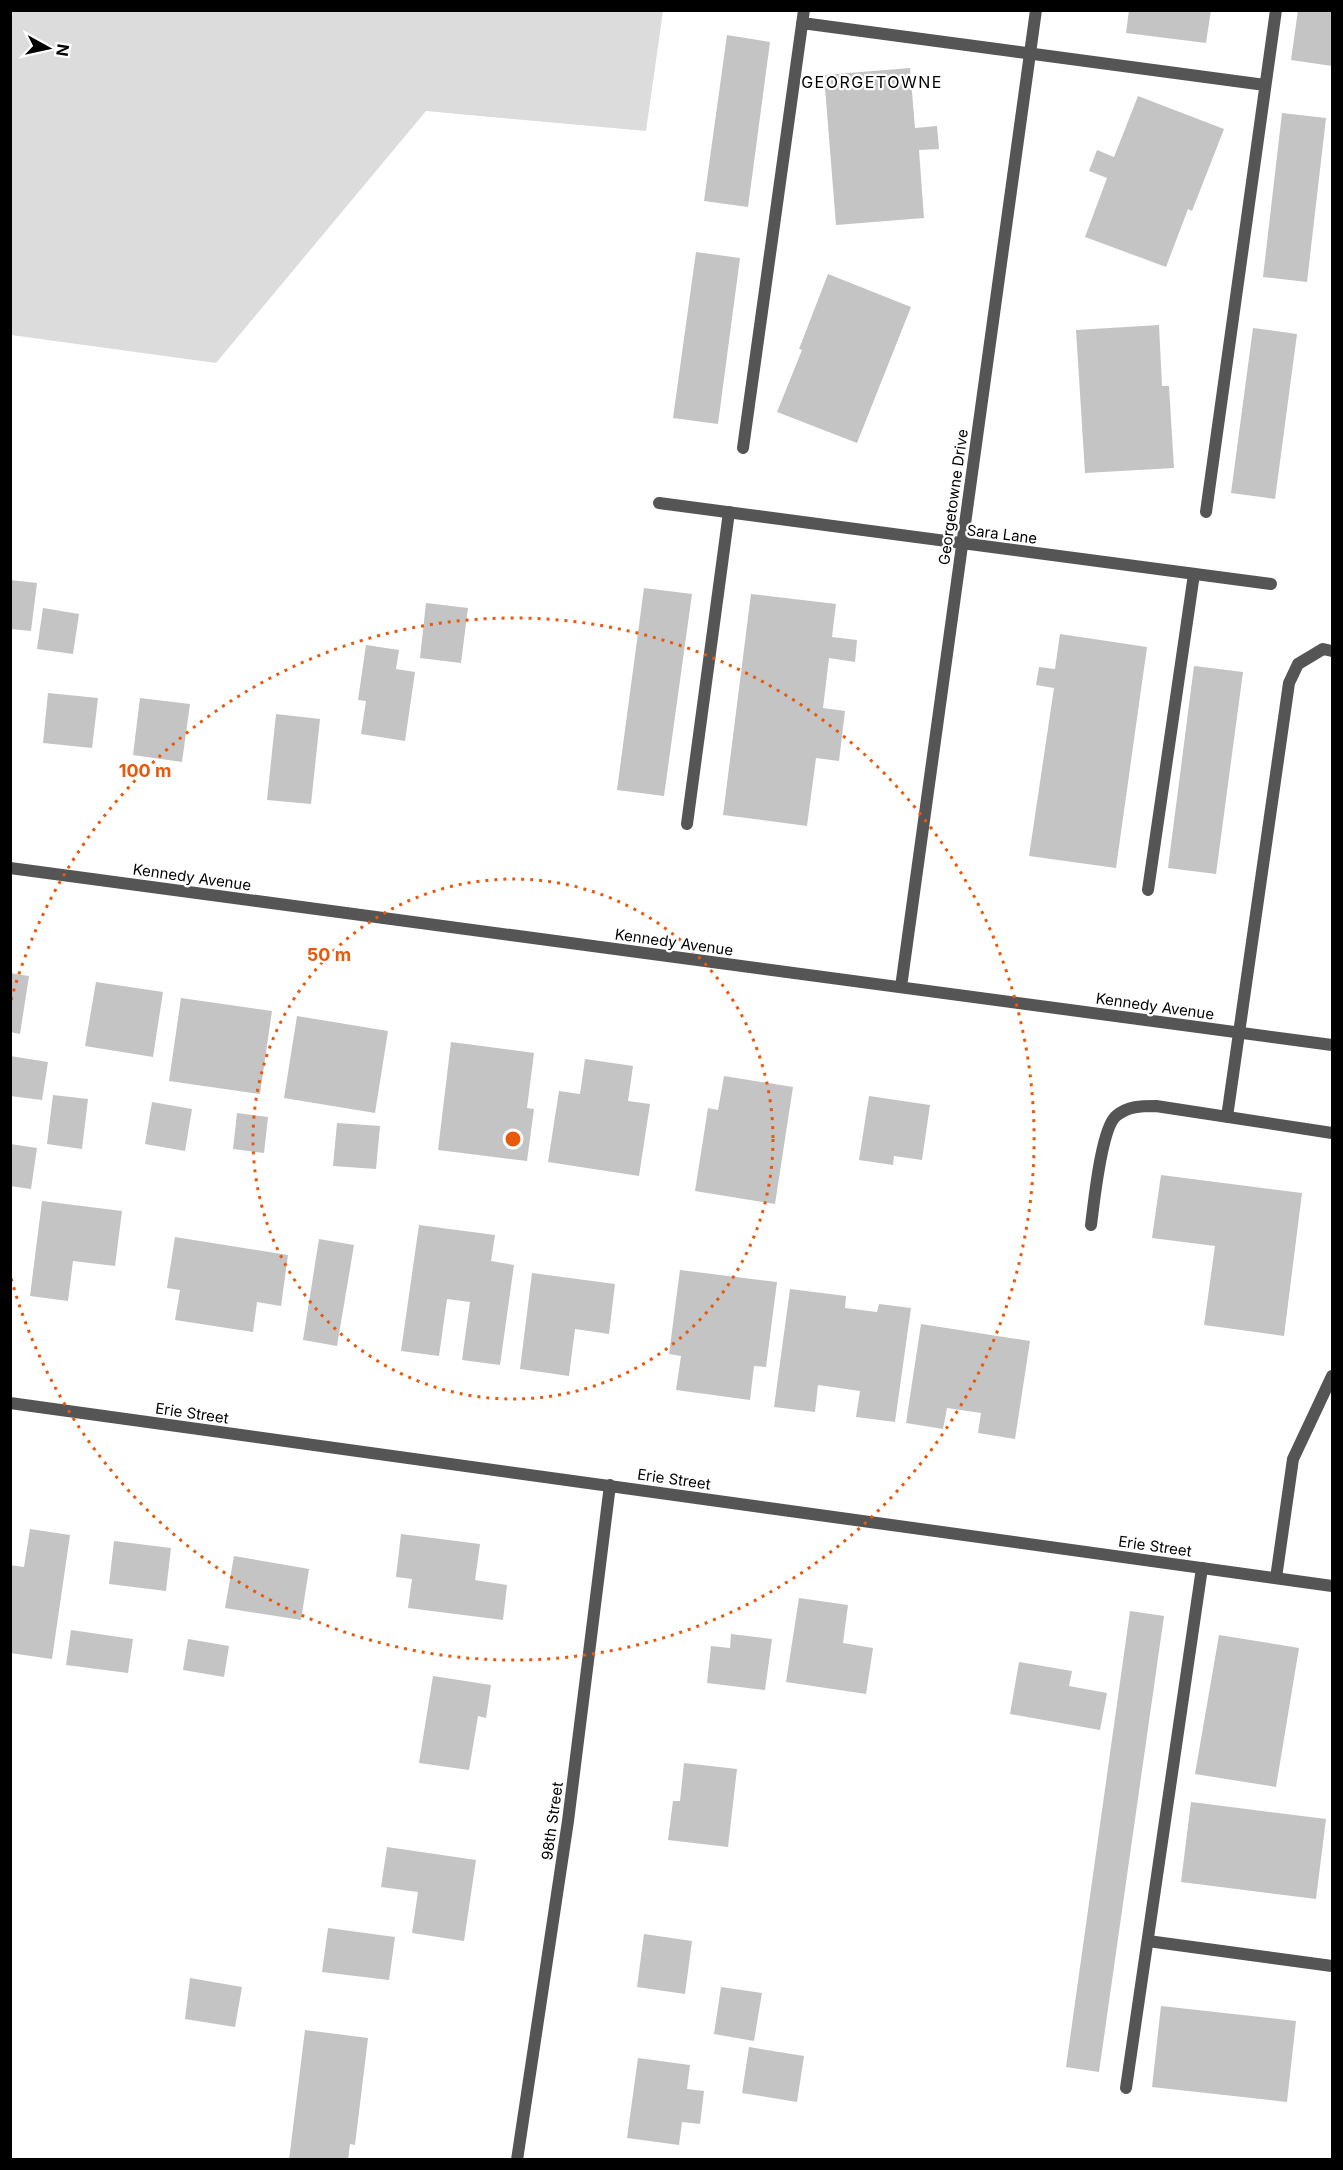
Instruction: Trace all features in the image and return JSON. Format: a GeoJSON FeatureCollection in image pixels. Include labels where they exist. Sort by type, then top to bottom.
{"type":"FeatureCollection","features":[{"type":"Feature","properties":{"kind":"street","name":"Georgetowne Drive"},"geometry":{"type":"LineString","coordinates":[[901,987],[1036,10]]}},
{"type":"Feature","properties":{"kind":"street"},"geometry":{"type":"LineString","coordinates":[[1206,512],[1276,10]]}},
{"type":"Feature","properties":{"kind":"street"},"geometry":{"type":"LineString","coordinates":[[743,448],[803,17],[1030,54],[1265,85]]}},
{"type":"Feature","properties":{"kind":"street","name":"Sara Lane"},"geometry":{"type":"LineString","coordinates":[[659,502],[1270,584]]}},
{"type":"Feature","properties":{"kind":"street"},"geometry":{"type":"LineString","coordinates":[[687,824],[729,512]]}},
{"type":"Feature","properties":{"kind":"street"},"geometry":{"type":"LineString","coordinates":[[1148,890],[1194,574]]}},
{"type":"Feature","properties":{"kind":"street"},"geometry":{"type":"LineString","coordinates":[[1227,1117],[1289,683],[1298,664],[1323,649],[1332,651]]}},
{"type":"Feature","properties":{"kind":"street","name":"Kennedy Avenue"},"geometry":{"type":"LineString","coordinates":[[10,868],[1332,1045]]}},
{"type":"Feature","properties":{"kind":"street"},"geometry":{"type":"LineString","coordinates":[[1091,1226],[1105,1136],[1114,1117],[1131,1107],[1156,1106],[1332,1133]]}},
{"type":"Feature","properties":{"kind":"street"},"geometry":{"type":"LineString","coordinates":[[1276,1578],[1293,1459],[1332,1376]]}},
{"type":"Feature","properties":{"kind":"street","name":"Erie Street"},"geometry":{"type":"LineString","coordinates":[[10,1403],[1332,1586]]}},
{"type":"Feature","properties":{"kind":"street","name":"98th Street"},"geometry":{"type":"LineString","coordinates":[[517,2160],[568,1821],[610,1485]]}},
{"type":"Feature","properties":{"kind":"street"},"geometry":{"type":"LineString","coordinates":[[1126,2088],[1202,1568]]}},
{"type":"Feature","properties":{"kind":"street"},"geometry":{"type":"LineString","coordinates":[[1148,1941],[1332,1966]]}},
{"type":"Feature","properties":{"kind":"shaded area"},"geometry":{"type":"Polygon","coordinates":[[[11,10],[663,11],[646,131],[426,111],[216,363],[11,335],[11,10]]]}},
{"type":"Feature","properties":{"kind":"building"},"geometry":{"type":"Polygon","coordinates":[[[1129,10],[1211,10],[1206,43],[1126,33],[1129,10]]]}},
{"type":"Feature","properties":{"kind":"building"},"geometry":{"type":"Polygon","coordinates":[[[1298,10],[1332,10],[1332,66],[1291,60],[1298,10]]]}},
{"type":"Feature","properties":{"kind":"building"},"geometry":{"type":"Polygon","coordinates":[[[727,35],[770,42],[748,207],[704,201],[727,35]]]}},
{"type":"Feature","properties":{"kind":"building"},"geometry":{"type":"Polygon","coordinates":[[[910,68],[915,128],[937,126],[939,149],[919,150],[924,218],[836,225],[824,75],[910,68]]]}},
{"type":"Feature","properties":{"kind":"building"},"geometry":{"type":"Polygon","coordinates":[[[1138,96],[1224,129],[1192,211],[1188,209],[1166,267],[1085,237],[1107,178],[1089,171],[1097,150],[1114,157],[1138,96]]]}},
{"type":"Feature","properties":{"kind":"building"},"geometry":{"type":"Polygon","coordinates":[[[1282,113],[1326,118],[1307,282],[1263,277],[1282,113]]]}},
{"type":"Feature","properties":{"kind":"building"},"geometry":{"type":"Polygon","coordinates":[[[696,252],[740,258],[718,424],[673,418],[696,252]]]}},
{"type":"Feature","properties":{"kind":"building"},"geometry":{"type":"Polygon","coordinates":[[[828,274],[911,307],[857,443],[777,412],[802,350],[799,349],[828,274]]]}},
{"type":"Feature","properties":{"kind":"building"},"geometry":{"type":"Polygon","coordinates":[[[1159,325],[1162,386],[1169,386],[1174,468],[1085,473],[1076,330],[1159,325]]]}},
{"type":"Feature","properties":{"kind":"building"},"geometry":{"type":"Polygon","coordinates":[[[1253,328],[1297,334],[1275,499],[1231,493],[1253,328]]]}},
{"type":"Feature","properties":{"kind":"building"},"geometry":{"type":"Polygon","coordinates":[[[10,580],[37,583],[31,631],[10,629],[10,580]]]}},
{"type":"Feature","properties":{"kind":"building"},"geometry":{"type":"Polygon","coordinates":[[[644,588],[692,594],[664,796],[617,790],[644,588]]]}},
{"type":"Feature","properties":{"kind":"building"},"geometry":{"type":"Polygon","coordinates":[[[751,594],[836,604],[832,637],[857,640],[855,662],[829,658],[823,708],[845,711],[839,761],[816,758],[807,826],[723,815],[751,594]]]}},
{"type":"Feature","properties":{"kind":"building"},"geometry":{"type":"Polygon","coordinates":[[[426,603],[468,608],[461,663],[420,658],[426,603]]]}},
{"type":"Feature","properties":{"kind":"building"},"geometry":{"type":"Polygon","coordinates":[[[43,608],[79,614],[73,654],[37,649],[43,608]]]}},
{"type":"Feature","properties":{"kind":"building"},"geometry":{"type":"Polygon","coordinates":[[[1060,634],[1147,647],[1116,868],[1029,856],[1054,688],[1036,685],[1039,667],[1055,669],[1060,634]]]}},
{"type":"Feature","properties":{"kind":"building"},"geometry":{"type":"Polygon","coordinates":[[[366,645],[399,650],[396,669],[415,672],[405,741],[361,734],[366,701],[358,700],[366,645]]]}},
{"type":"Feature","properties":{"kind":"building"},"geometry":{"type":"Polygon","coordinates":[[[1194,666],[1243,672],[1216,874],[1168,868],[1194,666]]]}},
{"type":"Feature","properties":{"kind":"building"},"geometry":{"type":"Polygon","coordinates":[[[48,693],[98,698],[92,748],[43,743],[48,693]]]}},
{"type":"Feature","properties":{"kind":"building"},"geometry":{"type":"Polygon","coordinates":[[[140,698],[190,704],[182,762],[133,755],[140,698]]]}},
{"type":"Feature","properties":{"kind":"building"},"geometry":{"type":"Polygon","coordinates":[[[276,714],[320,719],[311,804],[267,800],[276,714]]]}},
{"type":"Feature","properties":{"kind":"building"},"geometry":{"type":"Polygon","coordinates":[[[10,973],[29,976],[20,1034],[10,1032],[10,973]]]}},
{"type":"Feature","properties":{"kind":"building"},"geometry":{"type":"Polygon","coordinates":[[[96,982],[163,992],[153,1057],[85,1046],[96,982]]]}},
{"type":"Feature","properties":{"kind":"building"},"geometry":{"type":"Polygon","coordinates":[[[181,998],[272,1011],[260,1094],[169,1081],[181,998]]]}},
{"type":"Feature","properties":{"kind":"building"},"geometry":{"type":"Polygon","coordinates":[[[297,1016],[388,1031],[375,1113],[284,1098],[297,1016]]]}},
{"type":"Feature","properties":{"kind":"building"},"geometry":{"type":"Polygon","coordinates":[[[451,1042],[534,1053],[527,1108],[534,1109],[527,1161],[438,1150],[451,1042]]]}},
{"type":"Feature","properties":{"kind":"building"},"geometry":{"type":"Polygon","coordinates":[[[10,1056],[48,1062],[42,1100],[10,1096],[10,1056]]]}},
{"type":"Feature","properties":{"kind":"building"},"geometry":{"type":"Polygon","coordinates":[[[585,1059],[633,1066],[628,1101],[650,1104],[639,1176],[548,1162],[559,1091],[580,1094],[585,1059]]]}},
{"type":"Feature","properties":{"kind":"building"},"geometry":{"type":"Polygon","coordinates":[[[724,1076],[793,1087],[775,1204],[695,1191],[708,1108],[718,1110],[724,1076]]]}},
{"type":"Feature","properties":{"kind":"building"},"geometry":{"type":"Polygon","coordinates":[[[53,1095],[88,1099],[82,1149],[47,1144],[53,1095]]]}},
{"type":"Feature","properties":{"kind":"building"},"geometry":{"type":"Polygon","coordinates":[[[869,1096],[930,1105],[922,1160],[894,1156],[893,1165],[859,1160],[869,1096]]]}},
{"type":"Feature","properties":{"kind":"building"},"geometry":{"type":"Polygon","coordinates":[[[152,1102],[192,1109],[185,1151],[145,1144],[152,1102]]]}},
{"type":"Feature","properties":{"kind":"building"},"geometry":{"type":"Polygon","coordinates":[[[237,1113],[268,1117],[264,1153],[233,1149],[237,1113]]]}},
{"type":"Feature","properties":{"kind":"building"},"geometry":{"type":"Polygon","coordinates":[[[337,1123],[380,1126],[376,1169],[333,1166],[337,1123]]]}},
{"type":"Feature","properties":{"kind":"building"},"geometry":{"type":"Polygon","coordinates":[[[10,1144],[37,1148],[31,1189],[10,1186],[10,1144]]]}},
{"type":"Feature","properties":{"kind":"building"},"geometry":{"type":"Polygon","coordinates":[[[1161,1175],[1302,1193],[1284,1336],[1204,1325],[1215,1246],[1152,1238],[1161,1175]]]}},
{"type":"Feature","properties":{"kind":"building"},"geometry":{"type":"Polygon","coordinates":[[[42,1201],[122,1211],[115,1266],[73,1261],[68,1301],[30,1296],[42,1201]]]}},
{"type":"Feature","properties":{"kind":"building"},"geometry":{"type":"Polygon","coordinates":[[[419,1225],[495,1235],[491,1261],[514,1265],[500,1365],[462,1360],[470,1302],[447,1299],[439,1356],[401,1351],[419,1225]]]}},
{"type":"Feature","properties":{"kind":"building"},"geometry":{"type":"Polygon","coordinates":[[[175,1237],[288,1255],[281,1306],[257,1302],[253,1332],[175,1320],[180,1290],[167,1288],[175,1237]]]}},
{"type":"Feature","properties":{"kind":"building"},"geometry":{"type":"Polygon","coordinates":[[[319,1239],[354,1245],[337,1346],[303,1340],[319,1239]]]}},
{"type":"Feature","properties":{"kind":"building"},"geometry":{"type":"Polygon","coordinates":[[[680,1270],[777,1282],[766,1367],[754,1366],[750,1400],[676,1390],[681,1356],[669,1354],[680,1270]]]}},
{"type":"Feature","properties":{"kind":"building"},"geometry":{"type":"Polygon","coordinates":[[[532,1273],[615,1284],[609,1334],[575,1329],[569,1376],[520,1369],[532,1273]]]}},
{"type":"Feature","properties":{"kind":"building"},"geometry":{"type":"Polygon","coordinates":[[[790,1289],[846,1296],[845,1308],[877,1312],[879,1304],[911,1308],[895,1422],[856,1417],[860,1391],[818,1385],[815,1412],[774,1407],[790,1289]]]}},
{"type":"Feature","properties":{"kind":"building"},"geometry":{"type":"Polygon","coordinates":[[[921,1324],[1030,1341],[1015,1439],[978,1433],[981,1413],[947,1408],[943,1429],[906,1423],[921,1324]]]}},
{"type":"Feature","properties":{"kind":"building"},"geometry":{"type":"Polygon","coordinates":[[[30,1529],[70,1535],[52,1659],[10,1653],[10,1565],[24,1567],[30,1529]]]}},
{"type":"Feature","properties":{"kind":"building"},"geometry":{"type":"Polygon","coordinates":[[[401,1534],[480,1544],[475,1580],[507,1585],[503,1620],[408,1608],[412,1579],[396,1577],[401,1534]]]}},
{"type":"Feature","properties":{"kind":"building"},"geometry":{"type":"Polygon","coordinates":[[[114,1541],[171,1548],[166,1591],[109,1584],[114,1541]]]}},
{"type":"Feature","properties":{"kind":"building"},"geometry":{"type":"Polygon","coordinates":[[[234,1556],[309,1569],[301,1620],[225,1608],[234,1556]]]}},
{"type":"Feature","properties":{"kind":"building"},"geometry":{"type":"Polygon","coordinates":[[[799,1598],[848,1605],[843,1643],[873,1648],[866,1694],[786,1682],[799,1598]]]}},
{"type":"Feature","properties":{"kind":"building"},"geometry":{"type":"Polygon","coordinates":[[[1130,1611],[1164,1616],[1099,2072],[1066,2067],[1130,1611]]]}},
{"type":"Feature","properties":{"kind":"building"},"geometry":{"type":"Polygon","coordinates":[[[71,1630],[133,1639],[128,1673],[66,1665],[71,1630]]]}},
{"type":"Feature","properties":{"kind":"building"},"geometry":{"type":"Polygon","coordinates":[[[731,1634],[772,1639],[765,1690],[707,1683],[711,1646],[730,1648],[731,1634]]]}},
{"type":"Feature","properties":{"kind":"building"},"geometry":{"type":"Polygon","coordinates":[[[1219,1635],[1299,1648],[1276,1787],[1195,1774],[1219,1635]]]}},
{"type":"Feature","properties":{"kind":"building"},"geometry":{"type":"Polygon","coordinates":[[[188,1639],[229,1646],[224,1677],[183,1670],[188,1639]]]}},
{"type":"Feature","properties":{"kind":"building"},"geometry":{"type":"Polygon","coordinates":[[[1019,1662],[1072,1671],[1069,1686],[1107,1693],[1100,1730],[1010,1714],[1019,1662]]]}},
{"type":"Feature","properties":{"kind":"building"},"geometry":{"type":"Polygon","coordinates":[[[433,1676],[491,1685],[486,1718],[478,1716],[469,1770],[419,1763],[433,1676]]]}},
{"type":"Feature","properties":{"kind":"building"},"geometry":{"type":"Polygon","coordinates":[[[684,1763],[737,1769],[728,1847],[668,1840],[673,1801],[680,1801],[684,1763]]]}},
{"type":"Feature","properties":{"kind":"building"},"geometry":{"type":"Polygon","coordinates":[[[1191,1802],[1326,1819],[1316,1899],[1181,1882],[1191,1802]]]}},
{"type":"Feature","properties":{"kind":"building"},"geometry":{"type":"Polygon","coordinates":[[[387,1847],[476,1860],[464,1941],[412,1933],[418,1892],[381,1887],[387,1847]]]}},
{"type":"Feature","properties":{"kind":"building"},"geometry":{"type":"Polygon","coordinates":[[[328,1928],[395,1937],[389,1980],[322,1972],[328,1928]]]}},
{"type":"Feature","properties":{"kind":"building"},"geometry":{"type":"Polygon","coordinates":[[[644,1934],[692,1941],[685,1994],[637,1987],[644,1934]]]}},
{"type":"Feature","properties":{"kind":"building"},"geometry":{"type":"Polygon","coordinates":[[[190,1978],[242,1987],[235,2027],[185,2019],[190,1978]]]}},
{"type":"Feature","properties":{"kind":"building"},"geometry":{"type":"Polygon","coordinates":[[[721,1987],[762,1993],[754,2041],[714,2034],[721,1987]]]}},
{"type":"Feature","properties":{"kind":"building"},"geometry":{"type":"Polygon","coordinates":[[[1161,2006],[1296,2021],[1287,2102],[1152,2087],[1161,2006]]]}},
{"type":"Feature","properties":{"kind":"building"},"geometry":{"type":"Polygon","coordinates":[[[305,2030],[368,2038],[355,2145],[350,2144],[348,2160],[289,2160],[305,2030]]]}},
{"type":"Feature","properties":{"kind":"building"},"geometry":{"type":"Polygon","coordinates":[[[749,2047],[804,2056],[797,2102],[742,2093],[749,2047]]]}},
{"type":"Feature","properties":{"kind":"building"},"geometry":{"type":"Polygon","coordinates":[[[638,2058],[690,2065],[687,2089],[704,2091],[700,2124],[682,2122],[679,2145],[627,2138],[638,2058]]]}},
{"type":"Feature","properties":{"kind":"district","name":"GEORGETOWNE"},"geometry":{"type":"Point","coordinates":[872,82]}}]}
